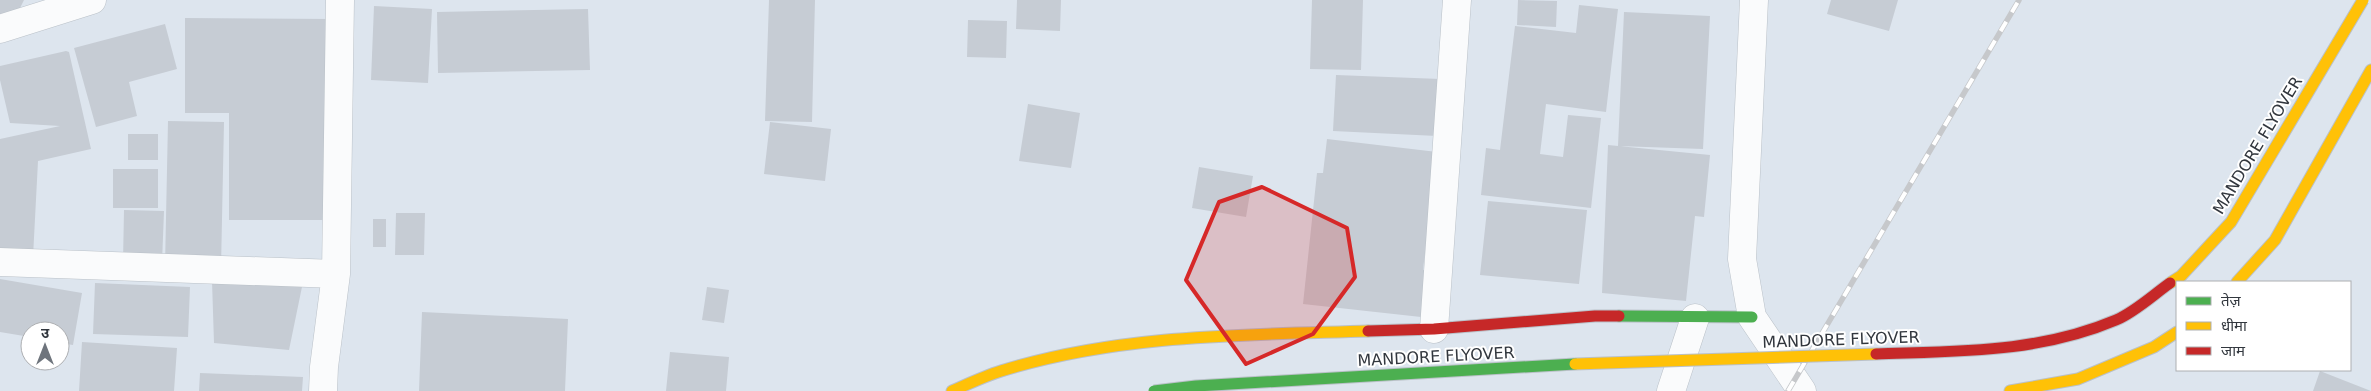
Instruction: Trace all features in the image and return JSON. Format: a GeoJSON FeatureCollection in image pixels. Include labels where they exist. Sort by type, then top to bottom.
{"type":"FeatureCollection","features":[{"type":"Feature","properties":{"kind":"main road","name":"MANDORE FLYOVER"},"geometry":{"type":"LineString","coordinates":[[1154,391],[1206,386],[1597,364],[1996,350],[2057,340],[2118,319],[2181,276],[2231,222],[2363,0]]}},
{"type":"Feature","properties":{"kind":"main road"},"geometry":{"type":"LineString","coordinates":[[2238,281],[2275,240],[2371,70]]}},
{"type":"Feature","properties":{"kind":"main road"},"geometry":{"type":"LineString","coordinates":[[952,391],[1001,371],[1104,347],[1210,336],[1434,329],[1595,316],[1752,317]]}},
{"type":"Feature","properties":{"kind":"main road"},"geometry":{"type":"LineString","coordinates":[[2010,391],[2078,379],[2154,347],[2176,333]]}},
{"type":"Feature","properties":{"kind":"street"},"geometry":{"type":"LineString","coordinates":[[0,30],[92,0]]}},
{"type":"Feature","properties":{"kind":"street"},"geometry":{"type":"LineString","coordinates":[[323,391],[324,367],[336,274],[340,0]]}},
{"type":"Feature","properties":{"kind":"street"},"geometry":{"type":"LineString","coordinates":[[1434,329],[1457,0]]}},
{"type":"Feature","properties":{"kind":"street"},"geometry":{"type":"LineString","coordinates":[[1754,0],[1742,259],[1752,317],[1802,391]]}},
{"type":"Feature","properties":{"kind":"street"},"geometry":{"type":"LineString","coordinates":[[0,262],[336,274]]}},
{"type":"Feature","properties":{"kind":"street"},"geometry":{"type":"LineString","coordinates":[[1671,391],[1695,318]]}},
{"type":"Feature","properties":{"kind":"highlighted area"},"geometry":{"type":"Polygon","coordinates":[[[1262,187],[1347,228],[1355,277],[1313,334],[1246,364],[1186,280],[1219,202],[1262,187]]]}},
{"type":"Feature","properties":{"kind":"building"},"geometry":{"type":"Polygon","coordinates":[[[0,0],[24,0],[17,14],[0,18],[0,0]]]}},
{"type":"Feature","properties":{"kind":"building"},"geometry":{"type":"Polygon","coordinates":[[[769,0],[815,0],[812,122],[765,121],[769,0]]]}},
{"type":"Feature","properties":{"kind":"building"},"geometry":{"type":"Polygon","coordinates":[[[1017,0],[1061,0],[1060,31],[1016,29],[1017,0]]]}},
{"type":"Feature","properties":{"kind":"building"},"geometry":{"type":"Polygon","coordinates":[[[1312,0],[1363,0],[1361,70],[1310,69],[1312,0]]]}},
{"type":"Feature","properties":{"kind":"building"},"geometry":{"type":"Polygon","coordinates":[[[1518,0],[1557,1],[1556,27],[1517,25],[1518,0]]]}},
{"type":"Feature","properties":{"kind":"building"},"geometry":{"type":"Polygon","coordinates":[[[1831,0],[1898,0],[1889,31],[1827,14],[1831,0]]]}},
{"type":"Feature","properties":{"kind":"building"},"geometry":{"type":"Polygon","coordinates":[[[1579,5],[1618,9],[1606,112],[1546,104],[1540,154],[1563,157],[1568,115],[1601,118],[1591,208],[1481,195],[1486,148],[1500,150],[1515,26],[1576,33],[1579,5]]]}},
{"type":"Feature","properties":{"kind":"building"},"geometry":{"type":"Polygon","coordinates":[[[374,6],[432,9],[428,83],[371,80],[374,6]]]}},
{"type":"Feature","properties":{"kind":"building"},"geometry":{"type":"Polygon","coordinates":[[[588,9],[590,70],[438,73],[437,12],[588,9]]]}},
{"type":"Feature","properties":{"kind":"building"},"geometry":{"type":"Polygon","coordinates":[[[1624,12],[1710,16],[1703,149],[1618,146],[1624,12]]]}},
{"type":"Feature","properties":{"kind":"building"},"geometry":{"type":"Polygon","coordinates":[[[185,18],[332,19],[324,220],[229,220],[229,113],[185,113],[185,18]]]}},
{"type":"Feature","properties":{"kind":"building"},"geometry":{"type":"Polygon","coordinates":[[[968,20],[1007,21],[1006,58],[967,57],[968,20]]]}},
{"type":"Feature","properties":{"kind":"building"},"geometry":{"type":"Polygon","coordinates":[[[165,24],[177,69],[129,82],[137,116],[96,127],[74,48],[165,24]]]}},
{"type":"Feature","properties":{"kind":"building"},"geometry":{"type":"Polygon","coordinates":[[[66,51],[69,52],[91,149],[38,161],[33,257],[0,255],[0,139],[60,126],[10,123],[0,80],[0,66],[66,51]]]}},
{"type":"Feature","properties":{"kind":"building"},"geometry":{"type":"Polygon","coordinates":[[[1336,75],[1440,79],[1437,136],[1333,131],[1336,75]]]}},
{"type":"Feature","properties":{"kind":"building"},"geometry":{"type":"Polygon","coordinates":[[[1028,104],[1080,113],[1071,168],[1019,161],[1028,104]]]}},
{"type":"Feature","properties":{"kind":"building"},"geometry":{"type":"Polygon","coordinates":[[[168,121],[224,122],[221,268],[165,267],[168,121]]]}},
{"type":"Feature","properties":{"kind":"building"},"geometry":{"type":"Polygon","coordinates":[[[770,122],[831,129],[825,181],[764,174],[770,122]]]}},
{"type":"Feature","properties":{"kind":"building"},"geometry":{"type":"Polygon","coordinates":[[[128,134],[158,134],[158,160],[128,160],[128,134]]]}},
{"type":"Feature","properties":{"kind":"building"},"geometry":{"type":"Polygon","coordinates":[[[1327,139],[1437,152],[1423,270],[1426,270],[1421,317],[1303,304],[1317,173],[1323,173],[1327,139]]]}},
{"type":"Feature","properties":{"kind":"building"},"geometry":{"type":"Polygon","coordinates":[[[1608,145],[1710,155],[1704,217],[1695,216],[1686,301],[1602,293],[1608,145]]]}},
{"type":"Feature","properties":{"kind":"building"},"geometry":{"type":"Polygon","coordinates":[[[1199,167],[1253,176],[1246,217],[1192,208],[1199,167]]]}},
{"type":"Feature","properties":{"kind":"building"},"geometry":{"type":"Polygon","coordinates":[[[113,169],[158,169],[158,208],[113,208],[113,169]]]}},
{"type":"Feature","properties":{"kind":"building"},"geometry":{"type":"Polygon","coordinates":[[[1488,201],[1587,210],[1579,284],[1480,275],[1488,201]]]}},
{"type":"Feature","properties":{"kind":"building"},"geometry":{"type":"Polygon","coordinates":[[[124,210],[164,211],[162,263],[123,262],[124,210]]]}},
{"type":"Feature","properties":{"kind":"building"},"geometry":{"type":"Polygon","coordinates":[[[396,213],[425,213],[424,255],[395,255],[396,213]]]}},
{"type":"Feature","properties":{"kind":"building"},"geometry":{"type":"Polygon","coordinates":[[[373,219],[386,219],[386,247],[373,247],[373,219]]]}},
{"type":"Feature","properties":{"kind":"building"},"geometry":{"type":"Polygon","coordinates":[[[0,279],[82,293],[73,345],[70,345],[70,321],[20,321],[20,335],[0,332],[0,279]]]}},
{"type":"Feature","properties":{"kind":"building"},"geometry":{"type":"Polygon","coordinates":[[[212,281],[303,282],[289,350],[214,343],[212,281]]]}},
{"type":"Feature","properties":{"kind":"building"},"geometry":{"type":"Polygon","coordinates":[[[95,283],[190,287],[188,337],[93,334],[95,283]]]}},
{"type":"Feature","properties":{"kind":"building"},"geometry":{"type":"Polygon","coordinates":[[[707,287],[729,290],[724,323],[702,320],[707,287]]]}},
{"type":"Feature","properties":{"kind":"building"},"geometry":{"type":"Polygon","coordinates":[[[422,312],[568,319],[565,391],[419,391],[422,312]]]}},
{"type":"Feature","properties":{"kind":"building"},"geometry":{"type":"Polygon","coordinates":[[[82,342],[177,348],[174,391],[79,391],[82,342]]]}},
{"type":"Feature","properties":{"kind":"building"},"geometry":{"type":"Polygon","coordinates":[[[670,352],[729,357],[726,391],[666,391],[670,352]]]}},
{"type":"Feature","properties":{"kind":"building"},"geometry":{"type":"Polygon","coordinates":[[[2320,371],[2371,391],[2313,391],[2320,371]]]}},
{"type":"Feature","properties":{"kind":"building"},"geometry":{"type":"Polygon","coordinates":[[[200,373],[303,377],[302,391],[199,391],[200,373]]]}},
{"type":"Feature","properties":{"kind":"railway"},"geometry":{"type":"LineString","coordinates":[[1788,391],[2019,0]]}},
{"type":"Feature","properties":{"kind":"traffic: fast"},"geometry":{"type":"LineString","coordinates":[[1619,316],[1752,317]]}},
{"type":"Feature","properties":{"kind":"traffic: fast"},"geometry":{"type":"LineString","coordinates":[[1154,391],[1196,386],[1575,364]]}},
{"type":"Feature","properties":{"kind":"traffic: slow"},"geometry":{"type":"LineString","coordinates":[[2170,283],[2181,276],[2231,222],[2363,0]]}},
{"type":"Feature","properties":{"kind":"traffic: slow"},"geometry":{"type":"LineString","coordinates":[[2238,281],[2275,240],[2371,70]]}},
{"type":"Feature","properties":{"kind":"traffic: slow"},"geometry":{"type":"LineString","coordinates":[[952,391],[1001,371],[1046,359],[1137,343],[1229,336],[1368,331]]}},
{"type":"Feature","properties":{"kind":"traffic: slow"},"geometry":{"type":"LineString","coordinates":[[2010,391],[2078,379],[2154,347],[2176,333]]}},
{"type":"Feature","properties":{"kind":"traffic: slow"},"geometry":{"type":"LineString","coordinates":[[1575,364],[1876,354]]}},
{"type":"Feature","properties":{"kind":"traffic: jam"},"geometry":{"type":"LineString","coordinates":[[1876,354],[1968,351],[2057,339],[2087,331],[2123,317],[2170,283]]}},
{"type":"Feature","properties":{"kind":"traffic: jam"},"geometry":{"type":"LineString","coordinates":[[1368,331],[1434,329],[1595,316],[1619,316]]}}]}
